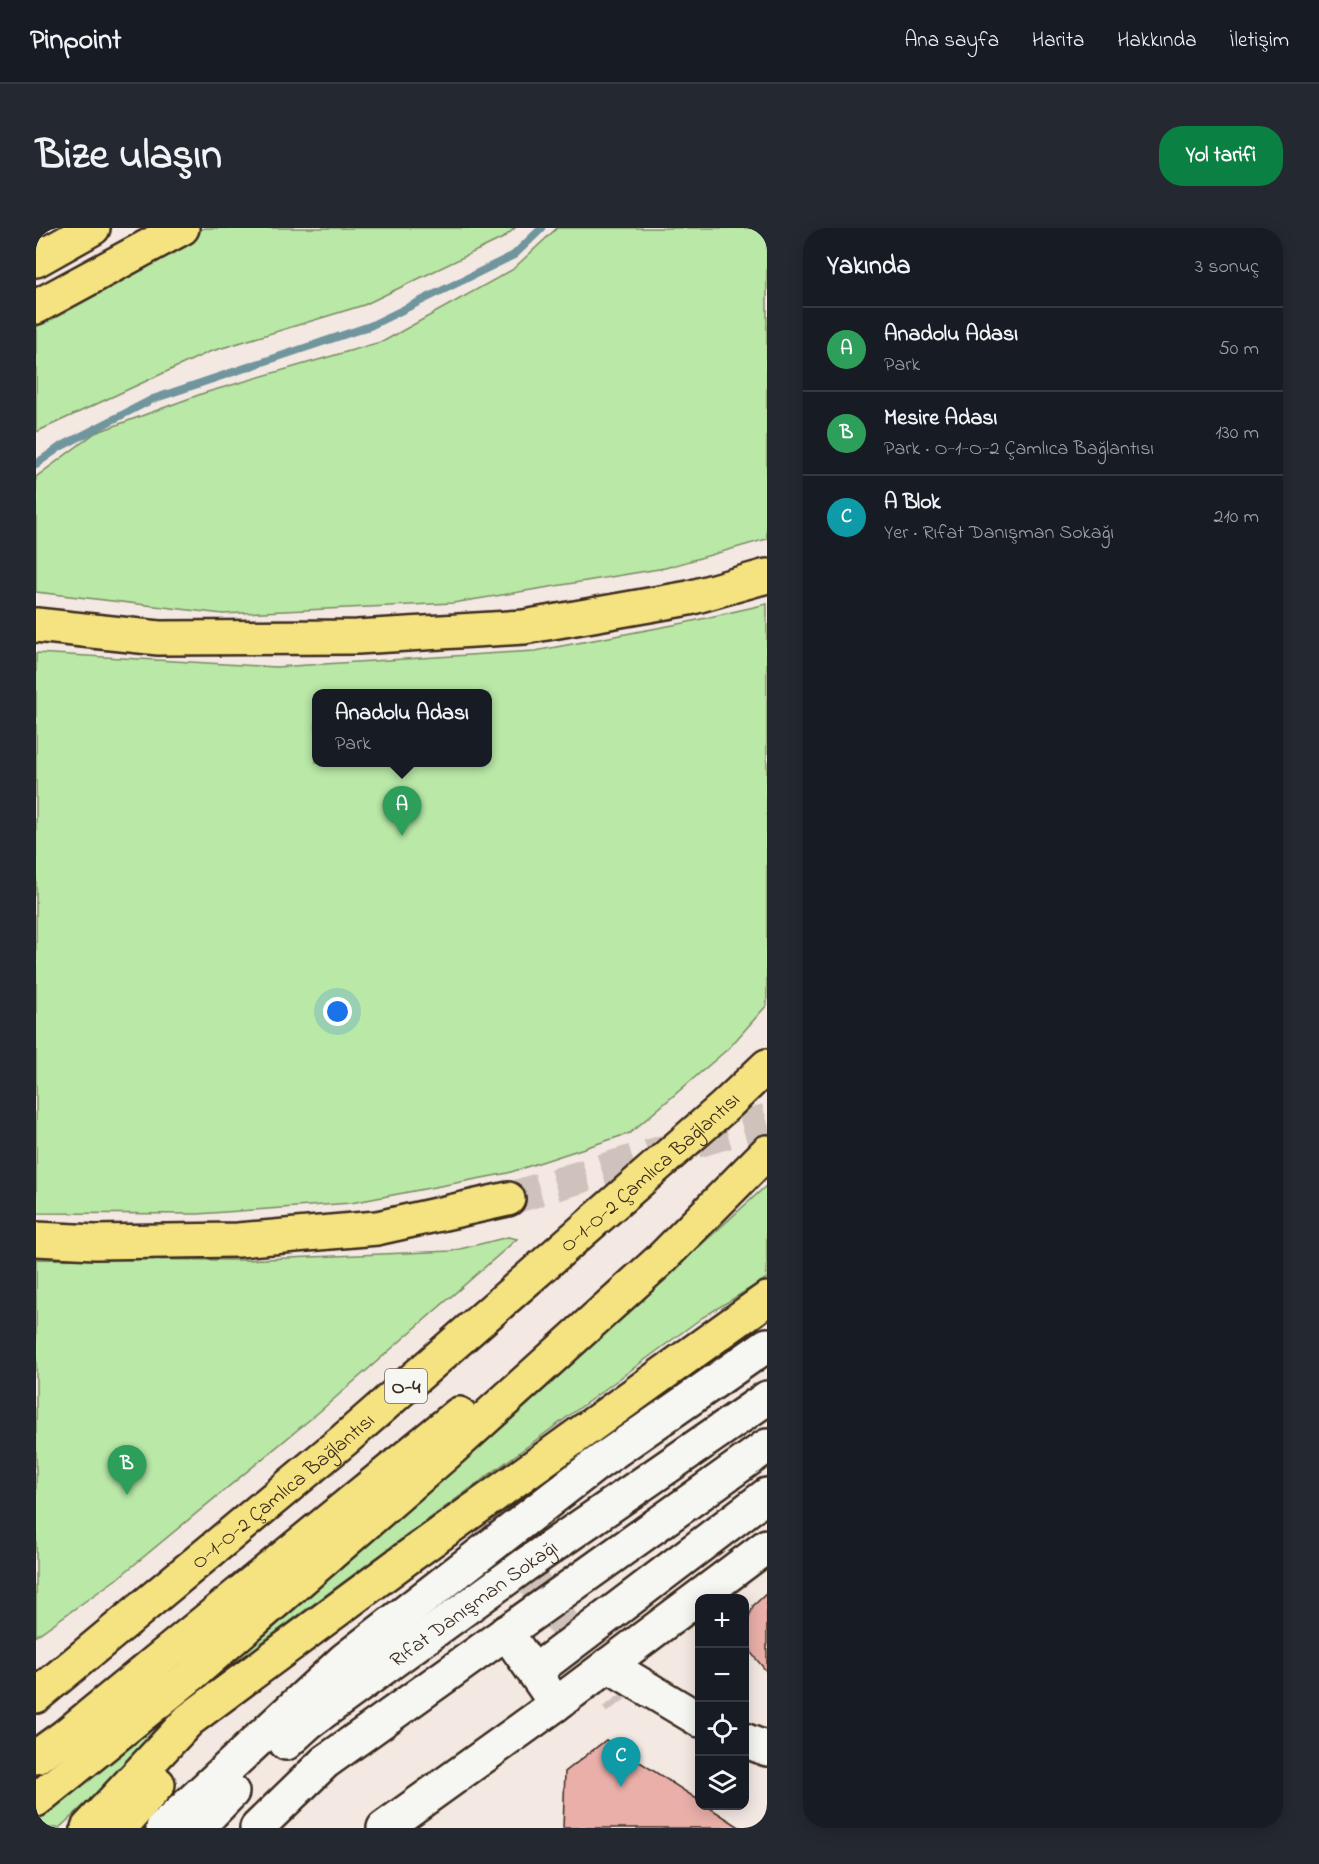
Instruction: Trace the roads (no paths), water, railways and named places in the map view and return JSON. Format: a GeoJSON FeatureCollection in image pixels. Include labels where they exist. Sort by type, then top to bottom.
{"type":"FeatureCollection","features":[{"type":"Feature","properties":{"kind":"main road"},"geometry":{"type":"LineString","coordinates":[[36,260],[93,228]]}},
{"type":"Feature","properties":{"kind":"main road"},"geometry":{"type":"LineString","coordinates":[[36,285],[139,228]]}},
{"type":"Feature","properties":{"kind":"main road"},"geometry":{"type":"LineString","coordinates":[[36,307],[182,228]]}},
{"type":"Feature","properties":{"kind":"main road"},"geometry":{"type":"LineString","coordinates":[[36,625],[159,638],[357,637],[524,627],[689,598],[767,576]]}},
{"type":"Feature","properties":{"kind":"main road","name":"O-1-O-2 Çamlıca Bağlantısı"},"geometry":{"type":"LineString","coordinates":[[36,1696],[344,1440],[724,1107],[767,1066]]}},
{"type":"Feature","properties":{"kind":"main road","name":"O-4"},"geometry":{"type":"LineString","coordinates":[[36,1757],[65,1736],[465,1409],[767,1141]]}},
{"type":"Feature","properties":{"kind":"main road"},"geometry":{"type":"LineString","coordinates":[[36,1800],[190,1676],[448,1452],[659,1261],[767,1152]]}},
{"type":"Feature","properties":{"kind":"main road"},"geometry":{"type":"LineString","coordinates":[[36,1239],[94,1242],[238,1240],[377,1228],[508,1199]]}},
{"type":"Feature","properties":{"kind":"main road"},"geometry":{"type":"LineString","coordinates":[[88,1828],[189,1720],[407,1558],[767,1299]]}},
{"type":"Feature","properties":{"kind":"main road"},"geometry":{"type":"LineString","coordinates":[[120,1828],[200,1736],[407,1558]]}},
{"type":"Feature","properties":{"kind":"street"},"geometry":{"type":"LineString","coordinates":[[163,1828],[344,1660],[596,1465],[767,1345]]}},
{"type":"Feature","properties":{"kind":"street","name":"Rıfat Danışman Sokağı"},"geometry":{"type":"LineString","coordinates":[[197,1828],[222,1801],[308,1723],[525,1564],[767,1398]]}},
{"type":"Feature","properties":{"kind":"street","name":"Rıfat Danışman Sokağı"},"geometry":{"type":"LineString","coordinates":[[257,1828],[325,1762],[767,1446]]}},
{"type":"Feature","properties":{"kind":"street"},"geometry":{"type":"LineString","coordinates":[[534,1672],[767,1495]]}},
{"type":"Feature","properties":{"kind":"street"},"geometry":{"type":"LineString","coordinates":[[384,1828],[555,1706],[767,1546]]}},
{"type":"Feature","properties":{"kind":"street"},"geometry":{"type":"LineString","coordinates":[[506,1632],[555,1706]]}},
{"type":"Feature","properties":{"kind":"street"},"geometry":{"type":"LineString","coordinates":[[608,1665],[695,1718]]}},
{"type":"Feature","properties":{"kind":"street"},"geometry":{"type":"LineString","coordinates":[[749,1742],[767,1749]]}},
{"type":"Feature","properties":{"kind":"waterway"},"geometry":{"type":"LineString","coordinates":[[36,464],[60,447],[153,399],[370,326],[514,255],[542,228]]}},
{"type":"Feature","properties":{"kind":"tunnel"},"geometry":{"type":"LineString","coordinates":[[508,1199],[767,1120]]}},
{"type":"Feature","properties":{"kind":"tunnel"},"geometry":{"type":"LineString","coordinates":[[502,1538],[620,1703]]}},
{"type":"Feature","properties":{"kind":"place","name":"Anadolu Adası"},"geometry":{"type":"Point","coordinates":[402,836]}},
{"type":"Feature","properties":{"kind":"place","name":"Mesire Adası"},"geometry":{"type":"Point","coordinates":[127,1495]}},
{"type":"Feature","properties":{"kind":"place","name":"A Blok"},"geometry":{"type":"Point","coordinates":[621,1787]}}]}
